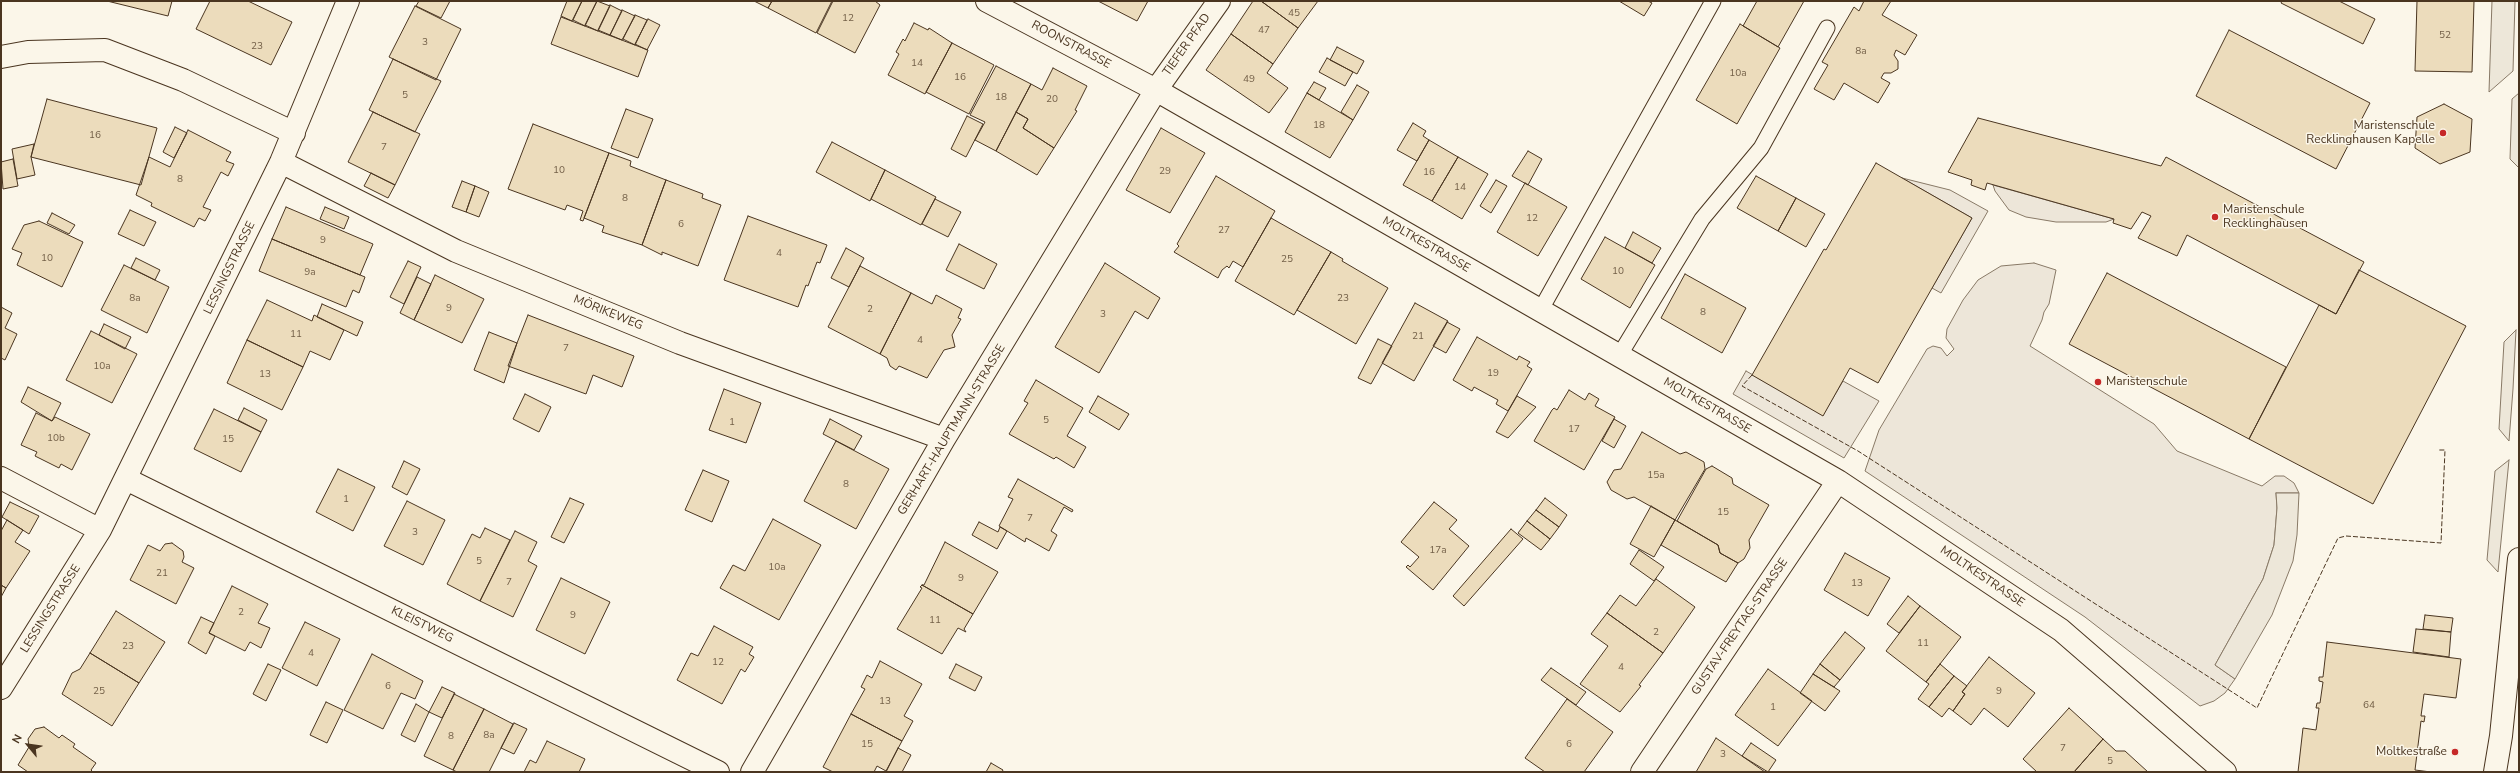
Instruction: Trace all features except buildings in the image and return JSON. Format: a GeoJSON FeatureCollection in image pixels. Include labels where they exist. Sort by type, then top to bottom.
{"type":"FeatureCollection","features":[{"type":"Feature","properties":{"kind":"street","name":"LESSINGSTRASSE"},"geometry":{"type":"LineString","coordinates":[[1,688],[100,530],[126,479],[282,162],[348,1]]}},
{"type":"Feature","properties":{"kind":"street","name":"ROONSTRASSE"},"geometry":{"type":"LineString","coordinates":[[986,1],[1156,90]]}},
{"type":"Feature","properties":{"kind":"street","name":"TIEFER PFAD"},"geometry":{"type":"LineString","coordinates":[[1156,90],[1219,1]]}},
{"type":"Feature","properties":{"kind":"street"},"geometry":{"type":"LineString","coordinates":[[1,57],[28,52],[105,50],[183,80],[294,133]]}},
{"type":"Feature","properties":{"kind":"street","name":"MOLTKESTRASSE"},"geometry":{"type":"LineString","coordinates":[[1156,90],[1838,481],[2061,630],[2225,772]]}},
{"type":"Feature","properties":{"kind":"street","name":"GERHART-HAUPTMANN-STRASSE"},"geometry":{"type":"LineString","coordinates":[[752,772],[944,440],[1156,90]]}},
{"type":"Feature","properties":{"kind":"street","name":"MÖRIKEWEG"},"geometry":{"type":"LineString","coordinates":[[282,162],[456,251],[680,342],[944,440]]}},
{"type":"Feature","properties":{"kind":"street"},"geometry":{"type":"LineString","coordinates":[[1,478],[100,530]]}},
{"type":"Feature","properties":{"kind":"street","name":"KLEISTWEG"},"geometry":{"type":"LineString","coordinates":[[126,479],[718,772]]}},
{"type":"Feature","properties":{"kind":"street","name":"GUSTAV-FREYTAG-STRASSE"},"geometry":{"type":"LineString","coordinates":[[1642,772],[1838,481]]}},
{"type":"Feature","properties":{"kind":"street"},"geometry":{"type":"LineString","coordinates":[[2495,772],[2501,736],[2519,559]]}},
{"type":"Feature","properties":{"kind":"lane"},"geometry":{"type":"LineString","coordinates":[[1540,311],[1713,1]]}},
{"type":"Feature","properties":{"kind":"lane"},"geometry":{"type":"LineString","coordinates":[[1619,356],[1702,219],[1761,148],[1827,28]]}},
{"type":"Feature","properties":{"kind":"shaded area"},"geometry":{"type":"Polygon","coordinates":[[[2492,1],[2515,1],[2513,71],[2489,92],[2492,1]]]}},
{"type":"Feature","properties":{"kind":"shaded area"},"geometry":{"type":"Polygon","coordinates":[[[2519,93],[2519,168],[2510,159],[2512,99],[2519,93]]]}},
{"type":"Feature","properties":{"kind":"shaded area"},"geometry":{"type":"Polygon","coordinates":[[[1902,178],[1950,190],[1988,211],[1941,293],[1932,288],[1972,218],[1902,178]]]}},
{"type":"Feature","properties":{"kind":"shaded area"},"geometry":{"type":"Polygon","coordinates":[[[1993,185],[2114,219],[2106,222],[2056,222],[2026,217],[2009,210],[1995,191],[1993,185]]]}},
{"type":"Feature","properties":{"kind":"shaded area"},"geometry":{"type":"Polygon","coordinates":[[[2034,263],[2056,270],[2049,304],[2044,312],[2030,346],[2154,424],[2177,451],[2262,486],[2275,476],[2284,476],[2294,483],[2299,493],[2276,493],[2277,508],[2274,545],[2263,579],[2215,665],[2235,679],[2225,693],[2214,701],[2200,706],[2085,617],[1865,471],[1879,430],[1927,349],[1933,346],[1941,348],[1947,356],[1954,349],[1946,338],[1947,329],[1963,300],[1978,280],[2001,266],[2034,263]]]}},
{"type":"Feature","properties":{"kind":"shaded area"},"geometry":{"type":"Polygon","coordinates":[[[2516,330],[2509,441],[2499,429],[2504,342],[2516,330]]]}},
{"type":"Feature","properties":{"kind":"shaded area"},"geometry":{"type":"Polygon","coordinates":[[[1746,371],[1823,415],[1843,381],[1879,401],[1844,458],[1733,394],[1746,371]]]}},
{"type":"Feature","properties":{"kind":"shaded area"},"geometry":{"type":"Polygon","coordinates":[[[2509,460],[2498,572],[2487,560],[2495,471],[2509,460]]]}},
{"type":"Feature","properties":{"kind":"shaded area"},"geometry":{"type":"Polygon","coordinates":[[[2276,493],[2299,493],[2297,535],[2293,561],[2272,615],[2235,679],[2215,665],[2263,579],[2274,545],[2277,508],[2276,493]]]}},
{"type":"Feature","properties":{"kind":"fence"},"geometry":{"type":"LineString","coordinates":[[1752,375],[1742,386],[1858,451],[2257,708],[2338,538],[2346,536],[2441,543],[2445,450],[2438,450]]}},
{"type":"Feature","properties":{"kind":"place","name":"Maristenschule Recklinghausen Kapelle"},"geometry":{"type":"Point","coordinates":[2443,133]}},
{"type":"Feature","properties":{"kind":"place","name":"Maristenschule Recklinghausen"},"geometry":{"type":"Point","coordinates":[2215,217]}},
{"type":"Feature","properties":{"kind":"place","name":"Maristenschule"},"geometry":{"type":"Point","coordinates":[2098,382]}},
{"type":"Feature","properties":{"kind":"place","name":"Moltkestraße"},"geometry":{"type":"Point","coordinates":[2455,752]}}]}
